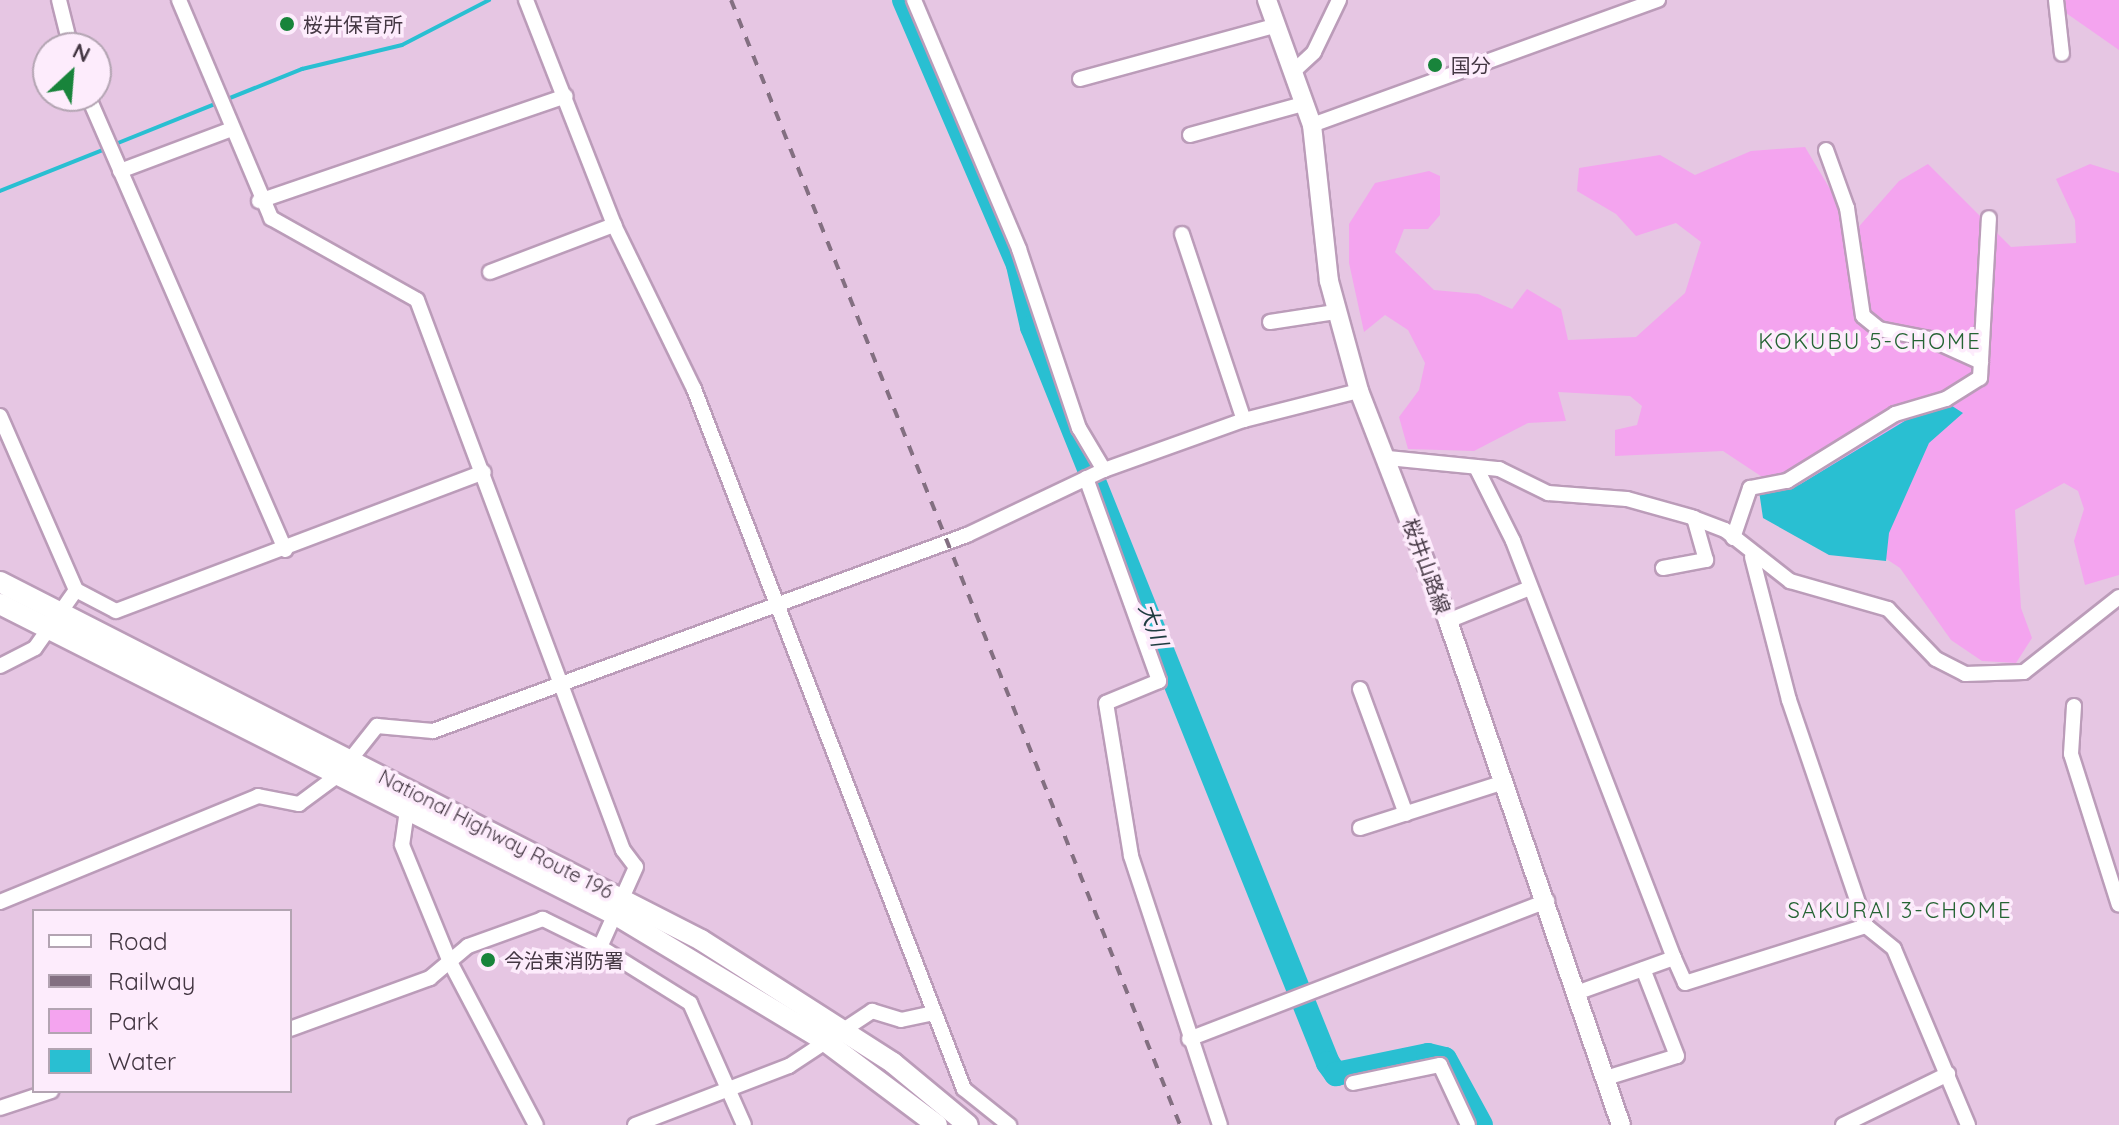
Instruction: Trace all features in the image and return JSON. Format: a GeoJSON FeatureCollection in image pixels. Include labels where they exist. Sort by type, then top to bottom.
{"type":"FeatureCollection","features":[{"type":"Feature","properties":{"kind":"highway","name":"National Highway Route 196"},"geometry":{"type":"LineString","coordinates":[[0,582],[55,620],[620,907],[833,1034],[968,1125]]}},
{"type":"Feature","properties":{"kind":"highway","name":"National Highway Route 196"},"geometry":{"type":"LineString","coordinates":[[0,604],[55,620]]}},
{"type":"Feature","properties":{"kind":"highway","name":"National Highway Route 196"},"geometry":{"type":"LineString","coordinates":[[344,767],[407,810],[620,907]]}},
{"type":"Feature","properties":{"kind":"highway","name":"National Highway Route 196"},"geometry":{"type":"LineString","coordinates":[[833,1034],[937,1125]]}},
{"type":"Feature","properties":{"kind":"main road","name":"桜井山路線"},"geometry":{"type":"LineString","coordinates":[[1267,0],[1295,70],[1312,125],[1335,312],[1359,391],[1388,458],[1448,621],[1579,992],[1621,1125]]}},
{"type":"Feature","properties":{"kind":"street"},"geometry":{"type":"LineString","coordinates":[[59,0],[67,32]]}},
{"type":"Feature","properties":{"kind":"street"},"geometry":{"type":"LineString","coordinates":[[179,0],[229,130],[259,201],[271,218],[417,300],[484,472],[623,850],[636,867],[626,877],[620,907],[600,947]]}},
{"type":"Feature","properties":{"kind":"street"},"geometry":{"type":"LineString","coordinates":[[526,0],[614,225],[694,389],[964,1089],[1009,1125]]}},
{"type":"Feature","properties":{"kind":"street"},"geometry":{"type":"LineString","coordinates":[[914,0],[1019,249],[1079,428],[1104,470]]}},
{"type":"Feature","properties":{"kind":"street"},"geometry":{"type":"LineString","coordinates":[[1295,70],[1314,52],[1339,0]]}},
{"type":"Feature","properties":{"kind":"street"},"geometry":{"type":"LineString","coordinates":[[1312,125],[1658,0]]}},
{"type":"Feature","properties":{"kind":"street"},"geometry":{"type":"LineString","coordinates":[[2056,0],[2062,54]]}},
{"type":"Feature","properties":{"kind":"street"},"geometry":{"type":"LineString","coordinates":[[1080,79],[1277,25]]}},
{"type":"Feature","properties":{"kind":"street"},"geometry":{"type":"LineString","coordinates":[[259,201],[566,96]]}},
{"type":"Feature","properties":{"kind":"street"},"geometry":{"type":"LineString","coordinates":[[1190,135],[1306,103]]}},
{"type":"Feature","properties":{"kind":"street"},"geometry":{"type":"LineString","coordinates":[[95,112],[285,550]]}},
{"type":"Feature","properties":{"kind":"street"},"geometry":{"type":"LineString","coordinates":[[120,171],[229,130]]}},
{"type":"Feature","properties":{"kind":"street"},"geometry":{"type":"LineString","coordinates":[[1826,150],[1847,208],[1863,316],[1879,329],[1930,339],[1981,362]]}},
{"type":"Feature","properties":{"kind":"street"},"geometry":{"type":"LineString","coordinates":[[1733,538],[1750,488],[1787,481],[1895,414],[1946,399],[1980,378],[1989,218]]}},
{"type":"Feature","properties":{"kind":"street"},"geometry":{"type":"LineString","coordinates":[[490,272],[614,225]]}},
{"type":"Feature","properties":{"kind":"street"},"geometry":{"type":"LineString","coordinates":[[1182,234],[1244,420]]}},
{"type":"Feature","properties":{"kind":"street"},"geometry":{"type":"LineString","coordinates":[[1270,322],[1335,312]]}},
{"type":"Feature","properties":{"kind":"street"},"geometry":{"type":"LineString","coordinates":[[0,902],[258,796],[299,804],[344,767],[377,726],[433,731],[967,535],[1104,470],[1244,420],[1359,391]]}},
{"type":"Feature","properties":{"kind":"street"},"geometry":{"type":"LineString","coordinates":[[0,416],[76,590],[116,611],[285,550],[484,472]]}},
{"type":"Feature","properties":{"kind":"street"},"geometry":{"type":"LineString","coordinates":[[1388,458],[1499,469],[1548,493],[1627,499],[1694,518],[1733,538],[1752,557],[1812,589],[1878,604],[1936,659],[1994,678],[2024,672],[2119,597]]}},
{"type":"Feature","properties":{"kind":"street"},"geometry":{"type":"LineString","coordinates":[[1476,467],[1530,588],[1685,983],[1866,926]]}},
{"type":"Feature","properties":{"kind":"street"},"geometry":{"type":"LineString","coordinates":[[1086,478],[1159,681],[1106,703],[1131,856],[1189,1039],[1220,1125]]}},
{"type":"Feature","properties":{"kind":"street"},"geometry":{"type":"LineString","coordinates":[[1663,568],[1706,560],[1694,518]]}},
{"type":"Feature","properties":{"kind":"street"},"geometry":{"type":"LineString","coordinates":[[1752,557],[1789,700],[1866,926],[1894,949],[1968,1125]]}},
{"type":"Feature","properties":{"kind":"street"},"geometry":{"type":"LineString","coordinates":[[1448,621],[1530,588]]}},
{"type":"Feature","properties":{"kind":"street"},"geometry":{"type":"LineString","coordinates":[[0,666],[35,648],[76,590]]}},
{"type":"Feature","properties":{"kind":"street"},"geometry":{"type":"LineString","coordinates":[[1360,689],[1406,814]]}},
{"type":"Feature","properties":{"kind":"street"},"geometry":{"type":"LineString","coordinates":[[2074,706],[2071,754],[2115,874],[2119,905]]}},
{"type":"Feature","properties":{"kind":"street"},"geometry":{"type":"LineString","coordinates":[[1360,828],[1504,782]]}},
{"type":"Feature","properties":{"kind":"street"},"geometry":{"type":"LineString","coordinates":[[407,810],[402,845],[450,962],[536,1125]]}},
{"type":"Feature","properties":{"kind":"street"},"geometry":{"type":"LineString","coordinates":[[1189,1039],[1547,901]]}},
{"type":"Feature","properties":{"kind":"street"},"geometry":{"type":"LineString","coordinates":[[292,1028],[430,978],[468,946],[543,919],[600,947],[690,1003],[744,1125]]}},
{"type":"Feature","properties":{"kind":"street"},"geometry":{"type":"LineString","coordinates":[[1579,992],[1674,958]]}},
{"type":"Feature","properties":{"kind":"street"},"geometry":{"type":"LineString","coordinates":[[1606,1078],[1677,1056],[1643,969]]}},
{"type":"Feature","properties":{"kind":"street"},"geometry":{"type":"LineString","coordinates":[[635,1125],[729,1090],[872,1011],[901,1020],[934,1013]]}},
{"type":"Feature","properties":{"kind":"street"},"geometry":{"type":"LineString","coordinates":[[1353,1083],[1440,1065],[1468,1125]]}},
{"type":"Feature","properties":{"kind":"street"},"geometry":{"type":"LineString","coordinates":[[1843,1125],[1948,1074]]}},
{"type":"Feature","properties":{"kind":"street"},"geometry":{"type":"LineString","coordinates":[[0,1108],[45,1093]]}},
{"type":"Feature","properties":{"kind":"green space"},"geometry":{"type":"Polygon","coordinates":[[[2065,0],[2119,0],[2119,50],[2066,13],[2065,0]]]}},
{"type":"Feature","properties":{"kind":"green space"},"geometry":{"type":"Polygon","coordinates":[[[1805,147],[1855,231],[1899,181],[1928,164],[2011,247],[2076,243],[2075,220],[2056,179],[2090,164],[2119,173],[2119,575],[2085,585],[2074,541],[2084,509],[2078,491],[2064,483],[2015,510],[2021,608],[2032,638],[2016,663],[1982,661],[1951,640],[1900,568],[1723,451],[1615,456],[1615,430],[1637,425],[1642,406],[1630,396],[1558,392],[1566,421],[1528,423],[1474,451],[1408,449],[1399,417],[1419,390],[1425,363],[1408,330],[1385,315],[1364,332],[1349,263],[1349,224],[1375,183],[1429,171],[1440,176],[1440,215],[1428,229],[1404,229],[1395,252],[1434,290],[1478,294],[1512,309],[1527,289],[1561,309],[1568,340],[1636,337],[1685,293],[1701,242],[1676,223],[1636,236],[1616,214],[1577,191],[1579,168],[1660,155],[1695,175],[1751,151],[1805,147]]]}},
{"type":"Feature","properties":{"kind":"water"},"geometry":{"type":"Polygon","coordinates":[[[1949,404],[1963,413],[1929,443],[1889,533],[1886,561],[1829,555],[1763,518],[1759,491],[1799,485],[1908,419],[1949,404]]]}},
{"type":"Feature","properties":{"kind":"waterway"},"geometry":{"type":"LineString","coordinates":[[113,145],[302,69],[402,45],[489,0]]}},
{"type":"Feature","properties":{"kind":"waterway","name":"大川"},"geometry":{"type":"LineString","coordinates":[[904,0],[1018,265],[1032,327],[1328,1063],[1336,1074],[1428,1055],[1445,1059],[1481,1125]]}},
{"type":"Feature","properties":{"kind":"waterway"},"geometry":{"type":"LineString","coordinates":[[0,191],[105,149]]}},
{"type":"Feature","properties":{"kind":"railway"},"geometry":{"type":"LineString","coordinates":[[731,0],[1180,1125]]}},
{"type":"Feature","properties":{"kind":"place","name":"桜井保育所"},"geometry":{"type":"Point","coordinates":[287,24]}},
{"type":"Feature","properties":{"kind":"place","name":"国分"},"geometry":{"type":"Point","coordinates":[1435,65]}},
{"type":"Feature","properties":{"kind":"place","name":"今治東消防署"},"geometry":{"type":"Point","coordinates":[488,960]}},
{"type":"Feature","properties":{"kind":"district","name":"KOKUBU 5-CHOME"},"geometry":{"type":"Point","coordinates":[1870,342]}},
{"type":"Feature","properties":{"kind":"district","name":"SAKURAI 3-CHOME"},"geometry":{"type":"Point","coordinates":[1900,911]}}]}
